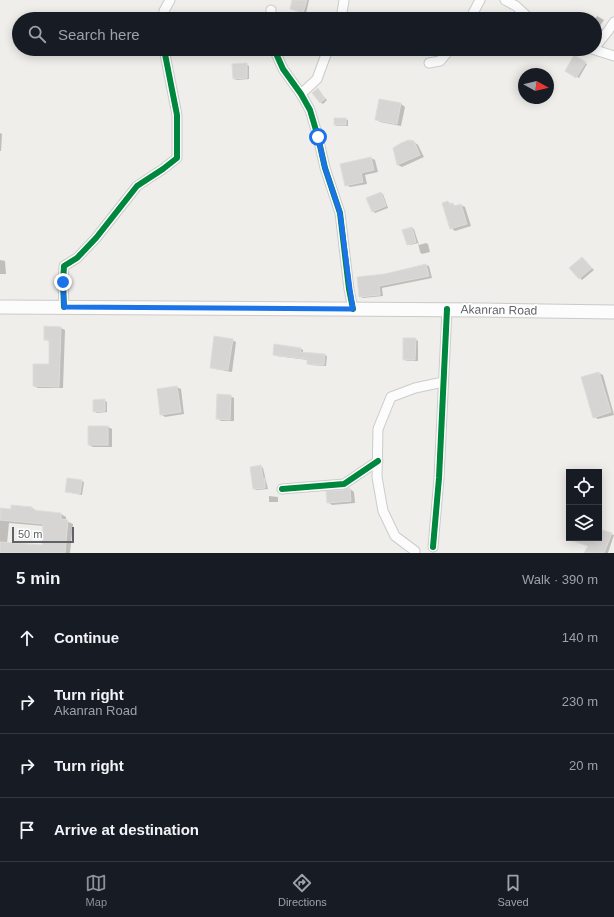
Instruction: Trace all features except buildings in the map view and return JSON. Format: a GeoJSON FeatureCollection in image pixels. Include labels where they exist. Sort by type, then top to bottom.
{"type":"FeatureCollection","features":[{"type":"Feature","properties":{"kind":"main road","name":"Akanran Road"},"geometry":{"type":"LineString","coordinates":[[0,307],[614,312]]}},
{"type":"Feature","properties":{"kind":"street"},"geometry":{"type":"LineString","coordinates":[[164,12],[170,0]]}},
{"type":"Feature","properties":{"kind":"street"},"geometry":{"type":"LineString","coordinates":[[342,12],[344,0]]}},
{"type":"Feature","properties":{"kind":"street"},"geometry":{"type":"LineString","coordinates":[[474,12],[480,0]]}},
{"type":"Feature","properties":{"kind":"street"},"geometry":{"type":"LineString","coordinates":[[505,0],[516,6],[522,12]]}},
{"type":"Feature","properties":{"kind":"street"},"geometry":{"type":"LineString","coordinates":[[602,38],[614,22]]}},
{"type":"Feature","properties":{"kind":"street"},"geometry":{"type":"LineString","coordinates":[[602,52],[614,56]]}},
{"type":"Feature","properties":{"kind":"street"},"geometry":{"type":"LineString","coordinates":[[64,307],[64,266],[77,258],[96,238],[137,186],[163,170],[177,158],[177,115],[165,56]]}},
{"type":"Feature","properties":{"kind":"street"},"geometry":{"type":"LineString","coordinates":[[277,56],[283,69],[301,94],[310,110],[325,168],[340,213],[353,309]]}},
{"type":"Feature","properties":{"kind":"street"},"geometry":{"type":"LineString","coordinates":[[301,94],[316,79],[325,56]]}},
{"type":"Feature","properties":{"kind":"street"},"geometry":{"type":"LineString","coordinates":[[429,64],[440,61],[444,56]]}},
{"type":"Feature","properties":{"kind":"street"},"geometry":{"type":"LineString","coordinates":[[433,547],[439,478],[447,310]]}},
{"type":"Feature","properties":{"kind":"street"},"geometry":{"type":"LineString","coordinates":[[415,551],[395,536],[383,511],[378,477],[378,429],[391,397],[415,388],[443,382]]}},
{"type":"Feature","properties":{"kind":"street"},"geometry":{"type":"LineString","coordinates":[[282,489],[344,484],[378,461]]}},
{"type":"Feature","properties":{"kind":"cycle path"},"geometry":{"type":"LineString","coordinates":[[64,307],[64,266],[77,258],[96,238],[137,186],[177,158],[177,115],[165,56]]}},
{"type":"Feature","properties":{"kind":"cycle path"},"geometry":{"type":"LineString","coordinates":[[277,56],[283,69],[301,94],[310,110],[325,168],[340,213],[349,289],[353,309]]}},
{"type":"Feature","properties":{"kind":"cycle path"},"geometry":{"type":"LineString","coordinates":[[433,547],[439,478],[447,309]]}},
{"type":"Feature","properties":{"kind":"cycle path"},"geometry":{"type":"LineString","coordinates":[[282,489],[344,484],[378,461]]}},
{"type":"Feature","properties":{"kind":"route"},"geometry":{"type":"LineString","coordinates":[[63,282],[64,307],[353,309],[340,213],[325,168],[318,137]]}}]}
